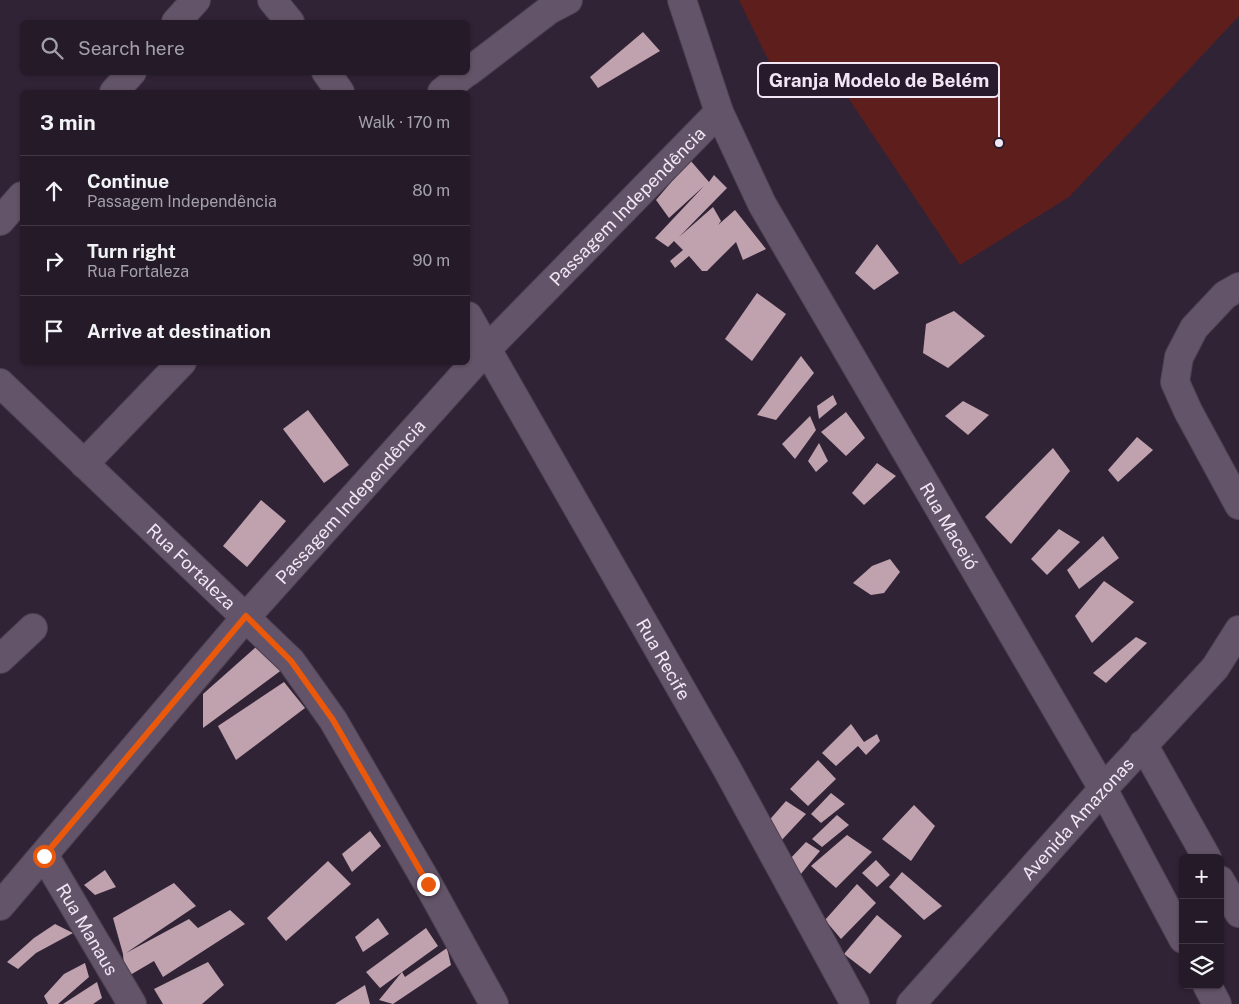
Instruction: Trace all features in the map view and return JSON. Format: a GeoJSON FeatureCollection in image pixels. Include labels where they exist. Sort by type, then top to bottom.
{"type":"FeatureCollection","features":[{"type":"Feature","properties":{"kind":"street"},"geometry":{"type":"LineString","coordinates":[[178,20],[196,0]]}},
{"type":"Feature","properties":{"kind":"street"},"geometry":{"type":"LineString","coordinates":[[272,0],[288,20]]}},
{"type":"Feature","properties":{"kind":"street"},"geometry":{"type":"LineString","coordinates":[[470,70],[549,10],[568,0]]}},
{"type":"Feature","properties":{"kind":"street","name":"Rua Maceió"},"geometry":{"type":"LineString","coordinates":[[682,0],[719,112],[762,204],[1103,789],[1179,932]]}},
{"type":"Feature","properties":{"kind":"street"},"geometry":{"type":"LineString","coordinates":[[116,90],[129,75]]}},
{"type":"Feature","properties":{"kind":"street"},"geometry":{"type":"LineString","coordinates":[[328,75],[339,90]]}},
{"type":"Feature","properties":{"kind":"street"},"geometry":{"type":"LineString","coordinates":[[444,90],[463,75]]}},
{"type":"Feature","properties":{"kind":"street","name":"Passagem Independência"},"geometry":{"type":"LineString","coordinates":[[0,906],[246,616],[486,350],[719,112]]}},
{"type":"Feature","properties":{"kind":"street"},"geometry":{"type":"LineString","coordinates":[[0,221],[20,198]]}},
{"type":"Feature","properties":{"kind":"street"},"geometry":{"type":"LineString","coordinates":[[1239,287],[1225,295],[1194,328],[1179,357],[1175,382],[1188,411],[1239,505]]}},
{"type":"Feature","properties":{"kind":"street","name":"Rua Recife"},"geometry":{"type":"LineString","coordinates":[[470,320],[727,769],[855,1004]]}},
{"type":"Feature","properties":{"kind":"street"},"geometry":{"type":"LineString","coordinates":[[84,464],[179,365]]}},
{"type":"Feature","properties":{"kind":"street","name":"Rua Fortaleza"},"geometry":{"type":"LineString","coordinates":[[0,383],[291,661],[333,720],[494,1004]]}},
{"type":"Feature","properties":{"kind":"street"},"geometry":{"type":"LineString","coordinates":[[0,659],[33,628]]}},
{"type":"Feature","properties":{"kind":"street","name":"Avenida Amazonas"},"geometry":{"type":"LineString","coordinates":[[911,1004],[1143,744],[1215,668],[1239,630]]}},
{"type":"Feature","properties":{"kind":"street"},"geometry":{"type":"LineString","coordinates":[[1143,744],[1205,854]]}},
{"type":"Feature","properties":{"kind":"street","name":"Rua Manaus"},"geometry":{"type":"LineString","coordinates":[[44,856],[132,1004]]}},
{"type":"Feature","properties":{"kind":"street"},"geometry":{"type":"LineString","coordinates":[[1224,887],[1239,913]]}},
{"type":"Feature","properties":{"kind":"street"},"geometry":{"type":"LineString","coordinates":[[1210,989],[1218,1004]]}},
{"type":"Feature","properties":{"kind":"shaded area"},"geometry":{"type":"Polygon","coordinates":[[[739,0],[1239,0],[1239,16],[1069,197],[960,265],[841,87],[782,88],[739,0]]]}},
{"type":"Feature","properties":{"kind":"building"},"geometry":{"type":"Polygon","coordinates":[[[643,32],[660,51],[598,88],[590,77],[643,32]]]}},
{"type":"Feature","properties":{"kind":"building"},"geometry":{"type":"Polygon","coordinates":[[[690,160],[709,182],[714,175],[727,188],[679,237],[713,207],[721,221],[718,225],[735,210],[766,249],[743,260],[736,242],[707,271],[702,271],[689,256],[675,268],[670,261],[683,250],[674,241],[668,247],[655,238],[704,186],[669,218],[656,200],[690,160]]]}},
{"type":"Feature","properties":{"kind":"building"},"geometry":{"type":"Polygon","coordinates":[[[877,244],[899,273],[874,290],[855,273],[877,244]]]}},
{"type":"Feature","properties":{"kind":"building"},"geometry":{"type":"Polygon","coordinates":[[[757,293],[786,314],[752,361],[725,339],[757,293]]]}},
{"type":"Feature","properties":{"kind":"building"},"geometry":{"type":"Polygon","coordinates":[[[954,311],[985,336],[948,368],[923,353],[926,324],[954,311]]]}},
{"type":"Feature","properties":{"kind":"building"},"geometry":{"type":"Polygon","coordinates":[[[801,356],[814,373],[776,420],[757,415],[801,356]]]}},
{"type":"Feature","properties":{"kind":"building"},"geometry":{"type":"Polygon","coordinates":[[[833,395],[837,404],[819,419],[817,406],[833,395]]]}},
{"type":"Feature","properties":{"kind":"building"},"geometry":{"type":"Polygon","coordinates":[[[963,401],[989,415],[968,435],[945,416],[963,401]]]}},
{"type":"Feature","properties":{"kind":"building"},"geometry":{"type":"Polygon","coordinates":[[[308,410],[349,465],[324,483],[283,429],[308,410]]]}},
{"type":"Feature","properties":{"kind":"building"},"geometry":{"type":"Polygon","coordinates":[[[846,412],[865,438],[846,456],[821,432],[846,412]]]}},
{"type":"Feature","properties":{"kind":"building"},"geometry":{"type":"Polygon","coordinates":[[[810,416],[816,430],[795,459],[782,444],[810,416]]]}},
{"type":"Feature","properties":{"kind":"building"},"geometry":{"type":"Polygon","coordinates":[[[1137,437],[1153,450],[1118,482],[1108,470],[1137,437]]]}},
{"type":"Feature","properties":{"kind":"building"},"geometry":{"type":"Polygon","coordinates":[[[819,443],[828,461],[816,472],[808,461],[819,443]]]}},
{"type":"Feature","properties":{"kind":"building"},"geometry":{"type":"Polygon","coordinates":[[[1053,448],[1070,471],[1011,544],[985,517],[1053,448]]]}},
{"type":"Feature","properties":{"kind":"building"},"geometry":{"type":"Polygon","coordinates":[[[877,463],[896,476],[864,505],[852,493],[877,463]]]}},
{"type":"Feature","properties":{"kind":"building"},"geometry":{"type":"Polygon","coordinates":[[[261,500],[286,521],[247,567],[223,546],[261,500]]]}},
{"type":"Feature","properties":{"kind":"building"},"geometry":{"type":"Polygon","coordinates":[[[1059,529],[1080,542],[1047,575],[1031,559],[1059,529]]]}},
{"type":"Feature","properties":{"kind":"building"},"geometry":{"type":"Polygon","coordinates":[[[1103,536],[1119,558],[1079,589],[1067,570],[1103,536]]]}},
{"type":"Feature","properties":{"kind":"building"},"geometry":{"type":"Polygon","coordinates":[[[890,559],[900,572],[884,593],[871,595],[853,583],[872,566],[890,559]]]}},
{"type":"Feature","properties":{"kind":"building"},"geometry":{"type":"Polygon","coordinates":[[[1104,581],[1134,602],[1092,643],[1075,616],[1104,581]]]}},
{"type":"Feature","properties":{"kind":"building"},"geometry":{"type":"Polygon","coordinates":[[[1136,637],[1147,643],[1106,683],[1093,673],[1136,637]]]}},
{"type":"Feature","properties":{"kind":"building"},"geometry":{"type":"Polygon","coordinates":[[[257,646],[283,669],[203,728],[203,694],[257,646]]]}},
{"type":"Feature","properties":{"kind":"building"},"geometry":{"type":"Polygon","coordinates":[[[284,682],[305,708],[236,760],[218,726],[284,682]]]}},
{"type":"Feature","properties":{"kind":"building"},"geometry":{"type":"Polygon","coordinates":[[[851,724],[864,742],[877,734],[880,741],[866,755],[858,746],[836,766],[822,753],[851,724]]]}},
{"type":"Feature","properties":{"kind":"building"},"geometry":{"type":"Polygon","coordinates":[[[818,760],[836,779],[808,806],[790,789],[818,760]]]}},
{"type":"Feature","properties":{"kind":"building"},"geometry":{"type":"Polygon","coordinates":[[[831,793],[845,804],[821,823],[811,814],[831,793]]]}},
{"type":"Feature","properties":{"kind":"building"},"geometry":{"type":"Polygon","coordinates":[[[786,801],[806,814],[779,843],[765,825],[786,801]]]}},
{"type":"Feature","properties":{"kind":"building"},"geometry":{"type":"Polygon","coordinates":[[[914,805],[935,826],[911,861],[882,839],[914,805]]]}},
{"type":"Feature","properties":{"kind":"building"},"geometry":{"type":"Polygon","coordinates":[[[837,815],[849,825],[822,847],[812,839],[837,815]]]}},
{"type":"Feature","properties":{"kind":"building"},"geometry":{"type":"Polygon","coordinates":[[[370,831],[381,846],[352,872],[342,854],[370,831]]]}},
{"type":"Feature","properties":{"kind":"building"},"geometry":{"type":"Polygon","coordinates":[[[847,835],[872,852],[836,888],[811,866],[847,835]]]}},
{"type":"Feature","properties":{"kind":"building"},"geometry":{"type":"Polygon","coordinates":[[[806,842],[820,851],[800,875],[788,861],[806,842]]]}},
{"type":"Feature","properties":{"kind":"building"},"geometry":{"type":"Polygon","coordinates":[[[876,860],[890,875],[877,887],[862,873],[876,860]]]}},
{"type":"Feature","properties":{"kind":"building"},"geometry":{"type":"Polygon","coordinates":[[[328,861],[351,884],[286,941],[267,918],[328,861]]]}},
{"type":"Feature","properties":{"kind":"building"},"geometry":{"type":"Polygon","coordinates":[[[105,870],[116,887],[95,895],[84,885],[105,870]]]}},
{"type":"Feature","properties":{"kind":"building"},"geometry":{"type":"Polygon","coordinates":[[[902,872],[942,906],[924,920],[889,887],[902,872]]]}},
{"type":"Feature","properties":{"kind":"building"},"geometry":{"type":"Polygon","coordinates":[[[174,883],[196,906],[126,953],[189,919],[198,928],[230,910],[245,924],[163,977],[154,961],[125,978],[123,954],[113,918],[174,883]]]}},
{"type":"Feature","properties":{"kind":"building"},"geometry":{"type":"Polygon","coordinates":[[[857,884],[876,903],[841,939],[825,920],[857,884]]]}},
{"type":"Feature","properties":{"kind":"building"},"geometry":{"type":"Polygon","coordinates":[[[877,915],[902,936],[870,974],[844,954],[877,915]]]}},
{"type":"Feature","properties":{"kind":"building"},"geometry":{"type":"Polygon","coordinates":[[[378,918],[389,934],[363,952],[355,937],[378,918]]]}},
{"type":"Feature","properties":{"kind":"building"},"geometry":{"type":"Polygon","coordinates":[[[55,924],[73,933],[36,953],[18,969],[7,962],[34,938],[55,924]]]}},
{"type":"Feature","properties":{"kind":"building"},"geometry":{"type":"Polygon","coordinates":[[[426,928],[438,946],[380,988],[366,972],[426,928]]]}},
{"type":"Feature","properties":{"kind":"building"},"geometry":{"type":"Polygon","coordinates":[[[447,948],[451,965],[393,1004],[379,1000],[402,972],[405,977],[447,948]]]}},
{"type":"Feature","properties":{"kind":"building"},"geometry":{"type":"Polygon","coordinates":[[[208,962],[224,985],[202,1004],[163,1004],[154,989],[208,962]]]}},
{"type":"Feature","properties":{"kind":"building"},"geometry":{"type":"Polygon","coordinates":[[[85,963],[89,977],[58,1004],[48,1004],[44,996],[64,974],[85,963]]]}},
{"type":"Feature","properties":{"kind":"building"},"geometry":{"type":"Polygon","coordinates":[[[97,982],[102,998],[93,1004],[63,1004],[97,982]]]}},
{"type":"Feature","properties":{"kind":"building"},"geometry":{"type":"Polygon","coordinates":[[[365,985],[370,1004],[335,1004],[365,985]]]}},
{"type":"Feature","properties":{"kind":"place","name":"Granja Modelo de Belém"},"geometry":{"type":"Point","coordinates":[999,143]}},
{"type":"Feature","properties":{"kind":"route"},"geometry":{"type":"LineString","coordinates":[[44,856],[246,616],[291,661],[333,720],[428,884]]}}]}
